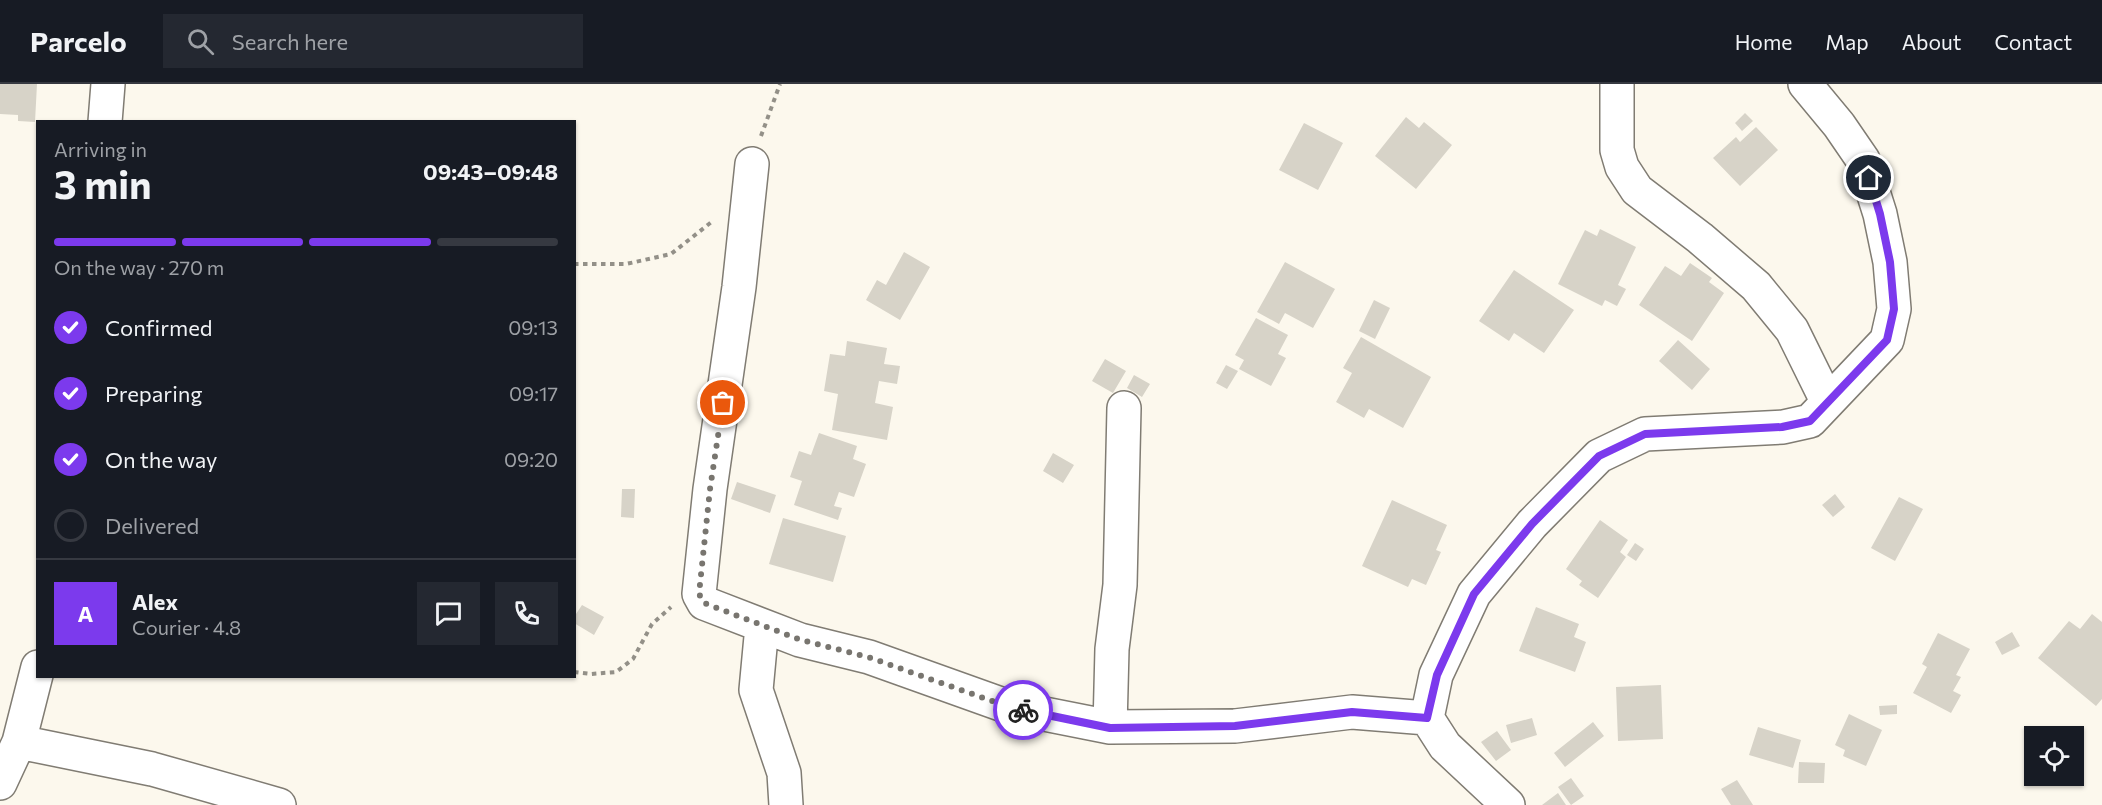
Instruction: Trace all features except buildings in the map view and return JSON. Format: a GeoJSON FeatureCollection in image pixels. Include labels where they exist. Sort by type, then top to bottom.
{"type":"FeatureCollection","features":[{"type":"Feature","properties":{"kind":"street"},"geometry":{"type":"LineString","coordinates":[[105,120],[108,84]]}},
{"type":"Feature","properties":{"kind":"street"},"geometry":{"type":"LineString","coordinates":[[1617,84],[1617,150],[1622,167],[1637,190],[1700,238],[1756,286],[1792,330],[1827,401]]}},
{"type":"Feature","properties":{"kind":"street"},"geometry":{"type":"LineString","coordinates":[[1508,805],[1445,746],[1427,718],[1437,675],[1474,594],[1532,524],[1599,456],[1645,434],[1782,427],[1810,421],[1887,340],[1894,309],[1890,262],[1880,214],[1863,160],[1839,125],[1805,84]]}},
{"type":"Feature","properties":{"kind":"street"},"geometry":{"type":"LineString","coordinates":[[752,164],[740,287],[710,489],[699,594],[704,603],[801,640],[868,657],[1009,707],[1110,728],[1235,726],[1352,712],[1427,718]]}},
{"type":"Feature","properties":{"kind":"street"},"geometry":{"type":"LineString","coordinates":[[1110,728],[1112,649],[1120,585],[1124,408]]}},
{"type":"Feature","properties":{"kind":"street"},"geometry":{"type":"LineString","coordinates":[[762,626],[756,690],[784,773],[786,805]]}},
{"type":"Feature","properties":{"kind":"street"},"geometry":{"type":"LineString","coordinates":[[0,783],[19,742],[36,675]]}},
{"type":"Feature","properties":{"kind":"street"},"geometry":{"type":"LineString","coordinates":[[19,742],[152,769],[279,805]]}},
{"type":"Feature","properties":{"kind":"path"},"geometry":{"type":"LineString","coordinates":[[752,164],[780,84]]}},
{"type":"Feature","properties":{"kind":"path"},"geometry":{"type":"LineString","coordinates":[[576,264],[626,264],[671,254],[722,213]]}},
{"type":"Feature","properties":{"kind":"path"},"geometry":{"type":"LineString","coordinates":[[576,672],[591,674],[616,672],[633,659],[652,624],[675,603],[699,594]]}},
{"type":"Feature","properties":{"kind":"way so far"},"geometry":{"type":"LineString","coordinates":[[723,403],[710,489],[699,594],[704,603],[801,640],[868,657],[1023,710]]}},
{"type":"Feature","properties":{"kind":"route"},"geometry":{"type":"LineString","coordinates":[[1023,710],[1110,728],[1235,726],[1352,712],[1427,718],[1437,675],[1474,594],[1532,524],[1599,456],[1645,434],[1782,427],[1810,421],[1887,340],[1894,309],[1890,262],[1880,214],[1869,178]]}}]}
